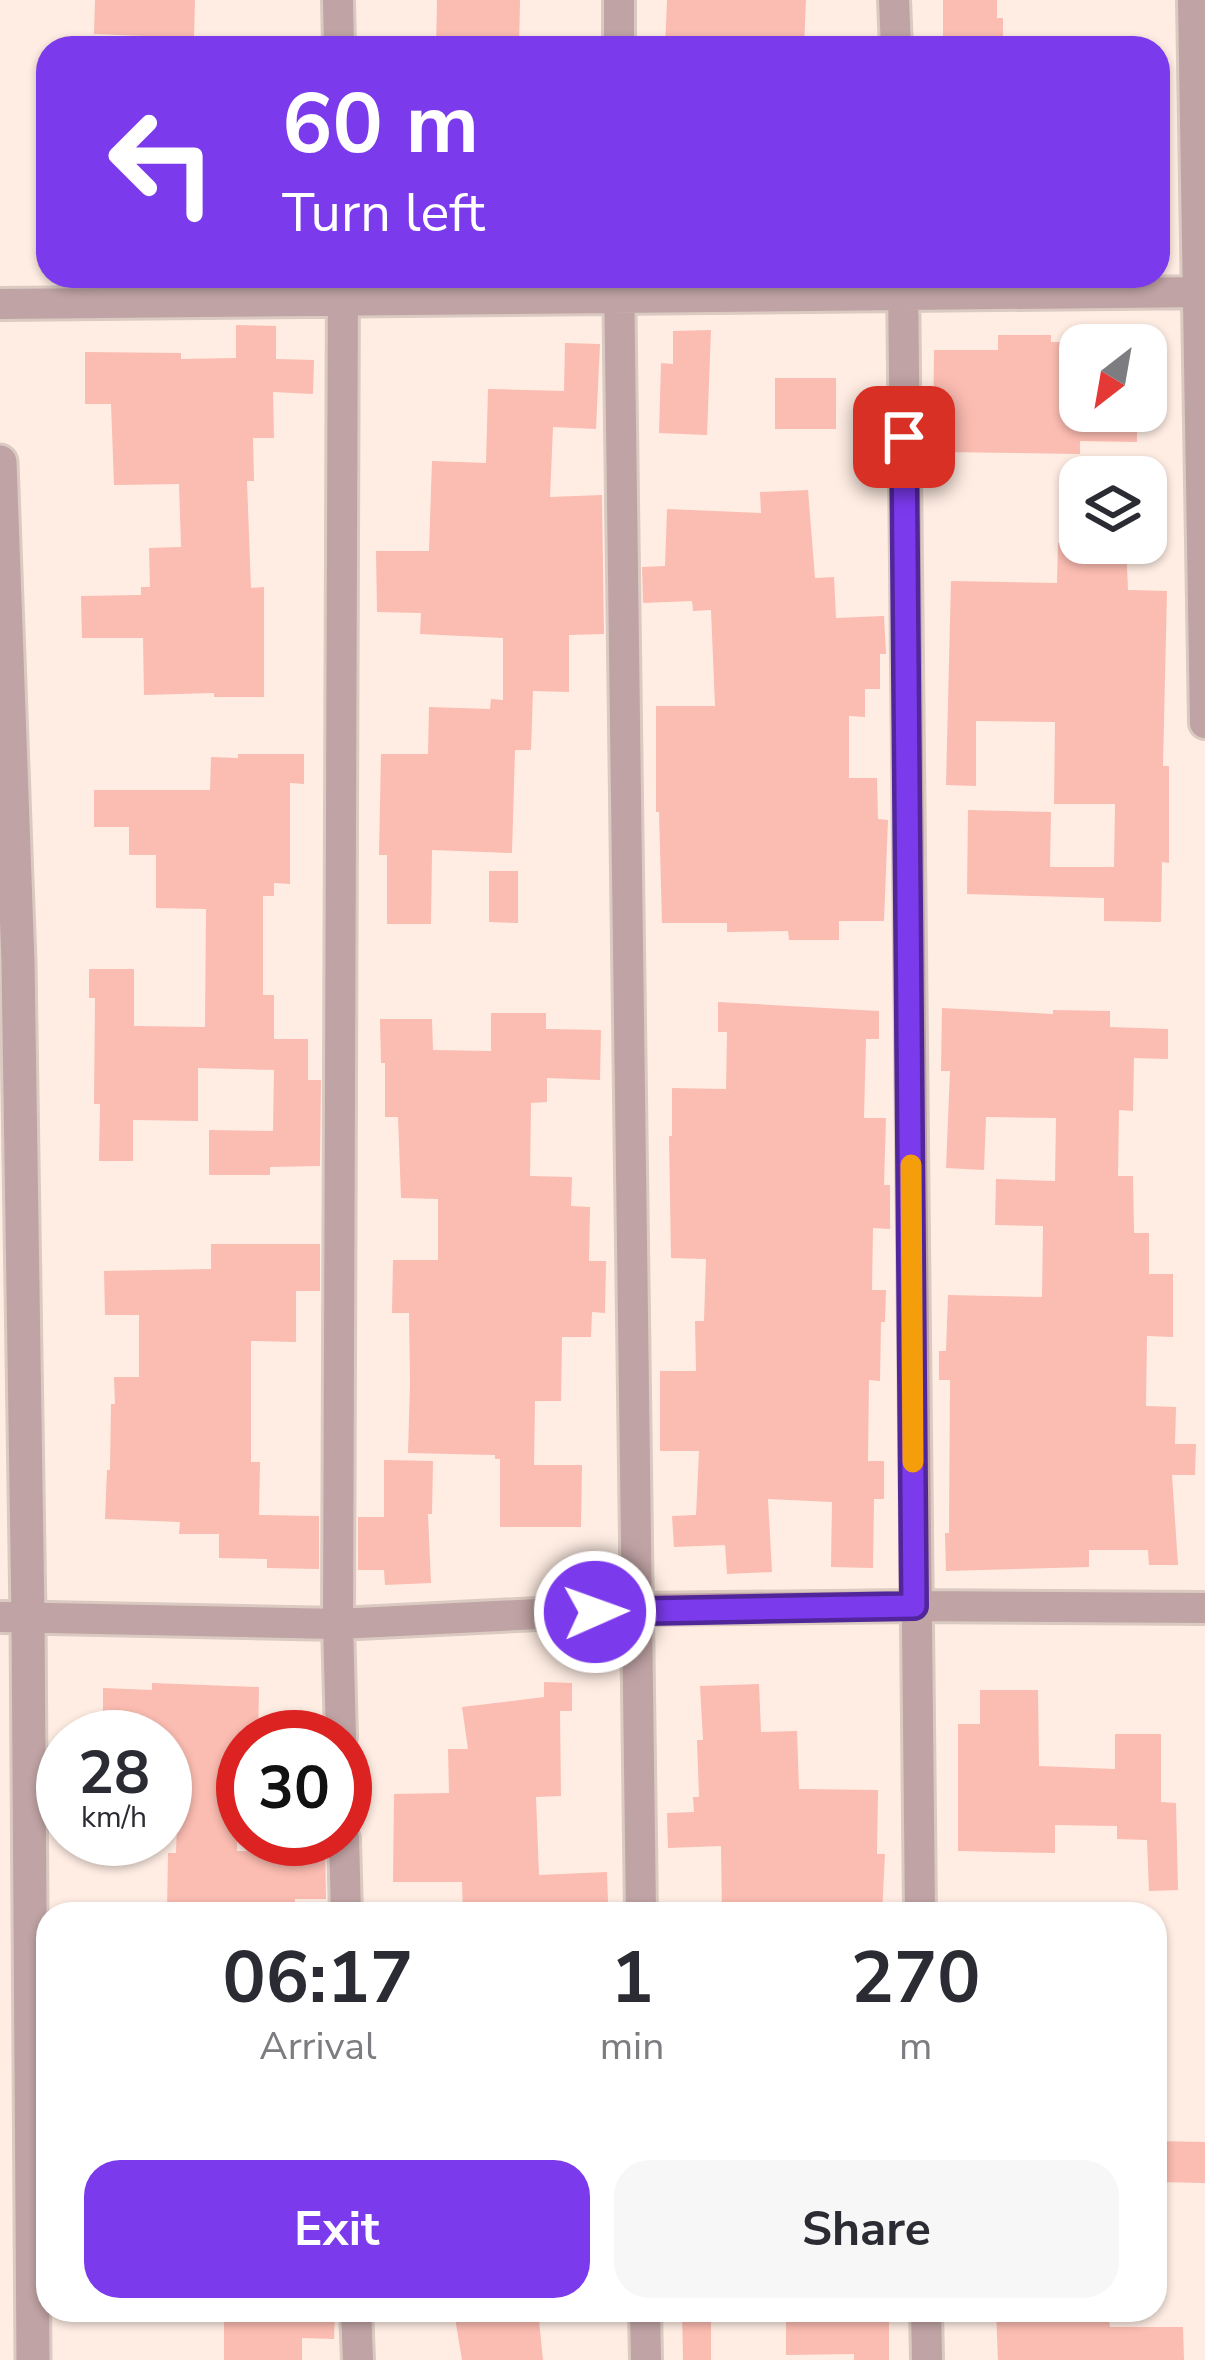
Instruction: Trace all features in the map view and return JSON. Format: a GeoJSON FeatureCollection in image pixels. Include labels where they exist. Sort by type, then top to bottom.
{"type":"FeatureCollection","features":[{"type":"Feature","properties":{"kind":"street"},"geometry":{"type":"LineString","coordinates":[[338,0],[338,36]]}},
{"type":"Feature","properties":{"kind":"street"},"geometry":{"type":"LineString","coordinates":[[619,0],[619,36]]}},
{"type":"Feature","properties":{"kind":"street"},"geometry":{"type":"LineString","coordinates":[[894,0],[896,36]]}},
{"type":"Feature","properties":{"kind":"street"},"geometry":{"type":"LineString","coordinates":[[1193,0],[1202,292],[1205,723]]}},
{"type":"Feature","properties":{"kind":"street"},"geometry":{"type":"LineString","coordinates":[[340,1710],[344,288]]}},
{"type":"Feature","properties":{"kind":"street"},"geometry":{"type":"LineString","coordinates":[[0,304],[344,288],[619,288],[641,1902]]}},
{"type":"Feature","properties":{"kind":"street"},"geometry":{"type":"LineString","coordinates":[[903,288],[920,1902]]}},
{"type":"Feature","properties":{"kind":"street"},"geometry":{"type":"LineString","coordinates":[[963,288],[1202,292]]}},
{"type":"Feature","properties":{"kind":"street"},"geometry":{"type":"LineString","coordinates":[[0,462],[14,1617],[33,2360]]}},
{"type":"Feature","properties":{"kind":"street"},"geometry":{"type":"LineString","coordinates":[[14,1617],[338,1624],[637,1610],[1205,1609]]}},
{"type":"Feature","properties":{"kind":"street"},"geometry":{"type":"LineString","coordinates":[[345,1866],[346,1902]]}},
{"type":"Feature","properties":{"kind":"street"},"geometry":{"type":"LineString","coordinates":[[356,2322],[358,2360]]}},
{"type":"Feature","properties":{"kind":"street"},"geometry":{"type":"LineString","coordinates":[[645,2322],[646,2360]]}},
{"type":"Feature","properties":{"kind":"street"},"geometry":{"type":"LineString","coordinates":[[926,2322],[927,2360]]}},
{"type":"Feature","properties":{"kind":"building"},"geometry":{"type":"Polygon","coordinates":[[[95,0],[195,0],[194,36],[94,34],[95,0]]]}},
{"type":"Feature","properties":{"kind":"building"},"geometry":{"type":"Polygon","coordinates":[[[437,0],[520,0],[519,36],[436,36],[437,0]]]}},
{"type":"Feature","properties":{"kind":"building"},"geometry":{"type":"Polygon","coordinates":[[[667,0],[806,0],[804,36],[666,36],[667,0]]]}},
{"type":"Feature","properties":{"kind":"building"},"geometry":{"type":"Polygon","coordinates":[[[943,0],[997,0],[1003,36],[943,36],[943,0]]]}},
{"type":"Feature","properties":{"kind":"building"},"geometry":{"type":"Polygon","coordinates":[[[236,325],[276,326],[276,359],[314,360],[313,394],[273,392],[274,438],[253,438],[254,481],[247,481],[251,588],[264,587],[264,697],[144,695],[143,638],[82,638],[81,596],[141,595],[141,587],[150,587],[149,548],[181,547],[179,484],[114,485],[111,404],[85,404],[85,352],[236,358],[236,325]]]}},
{"type":"Feature","properties":{"kind":"building"},"geometry":{"type":"Polygon","coordinates":[[[711,330],[707,435],[659,433],[661,363],[673,364],[673,331],[711,330]]]}},
{"type":"Feature","properties":{"kind":"building"},"geometry":{"type":"Polygon","coordinates":[[[998,335],[1051,335],[1051,342],[1059,342],[1059,432],[1137,432],[1137,442],[1080,441],[1080,454],[940,452],[940,442],[933,442],[934,350],[998,350],[998,335]]]}},
{"type":"Feature","properties":{"kind":"building"},"geometry":{"type":"Polygon","coordinates":[[[565,343],[600,344],[596,429],[553,427],[550,497],[602,495],[604,634],[569,635],[569,692],[533,691],[531,750],[515,750],[512,853],[432,850],[431,924],[387,924],[387,855],[379,855],[381,754],[428,754],[429,707],[490,709],[491,699],[503,700],[503,638],[420,634],[421,613],[377,612],[376,551],[429,551],[432,461],[486,463],[488,389],[564,391],[565,343]]]}},
{"type":"Feature","properties":{"kind":"building"},"geometry":{"type":"Polygon","coordinates":[[[775,378],[836,378],[836,429],[775,429],[775,378]]]}},
{"type":"Feature","properties":{"kind":"building"},"geometry":{"type":"Polygon","coordinates":[[[808,490],[815,578],[834,577],[836,618],[884,616],[886,654],[880,654],[880,689],[865,689],[865,717],[849,716],[849,778],[877,778],[878,819],[888,820],[884,921],[839,921],[839,940],[789,940],[788,931],[727,932],[727,923],[662,923],[656,706],[715,706],[711,610],[693,611],[692,601],[643,603],[642,567],[665,566],[667,509],[761,513],[760,492],[808,490]]]}},
{"type":"Feature","properties":{"kind":"building"},"geometry":{"type":"Polygon","coordinates":[[[1059,543],[1059,564],[1127,564],[1128,590],[1167,591],[1163,766],[1169,766],[1169,863],[1162,862],[1161,922],[1104,921],[1104,898],[967,894],[968,810],[1051,812],[1050,867],[1114,867],[1115,804],[1054,804],[1055,722],[976,721],[976,786],[946,785],[951,581],[1057,583],[1059,543]]]}},
{"type":"Feature","properties":{"kind":"building"},"geometry":{"type":"Polygon","coordinates":[[[238,754],[304,754],[304,784],[290,783],[290,884],[274,883],[274,896],[263,896],[263,995],[274,995],[274,1039],[308,1039],[308,1080],[321,1080],[320,1166],[270,1167],[270,1175],[209,1175],[209,1130],[273,1131],[274,1070],[198,1068],[198,1121],[133,1120],[133,1161],[99,1161],[100,1104],[94,1104],[95,998],[89,998],[89,969],[134,969],[134,1026],[205,1027],[206,909],[156,908],[156,855],[129,855],[129,827],[94,827],[94,790],[210,790],[211,757],[238,758],[238,754]]]}},
{"type":"Feature","properties":{"kind":"building"},"geometry":{"type":"Polygon","coordinates":[[[489,871],[518,871],[518,923],[489,922],[489,871]]]}},
{"type":"Feature","properties":{"kind":"building"},"geometry":{"type":"Polygon","coordinates":[[[718,1002],[879,1011],[879,1039],[866,1039],[864,1118],[886,1118],[884,1185],[890,1185],[890,1229],[873,1228],[872,1290],[886,1290],[880,1381],[869,1380],[868,1461],[884,1461],[884,1499],[874,1499],[873,1568],[831,1567],[832,1502],[768,1499],[772,1572],[727,1574],[725,1545],[674,1547],[672,1516],[696,1515],[699,1451],[660,1451],[660,1371],[696,1371],[695,1321],[704,1321],[706,1259],[671,1258],[672,1088],[726,1089],[727,1032],[718,1032],[718,1002]]]}},
{"type":"Feature","properties":{"kind":"building"},"geometry":{"type":"Polygon","coordinates":[[[942,1008],[1053,1014],[1053,1010],[1110,1011],[1110,1027],[1168,1029],[1168,1059],[1134,1058],[1133,1111],[1119,1110],[1118,1176],[1133,1176],[1134,1233],[1149,1233],[1149,1274],[1173,1274],[1173,1337],[1147,1336],[1146,1406],[1176,1407],[1175,1444],[1196,1444],[1195,1475],[1172,1475],[1178,1565],[1149,1565],[1148,1550],[1089,1550],[1089,1567],[946,1571],[950,1380],[939,1380],[939,1351],[946,1351],[948,1295],[1042,1297],[1043,1226],[995,1225],[996,1179],[1055,1181],[1056,1118],[986,1117],[984,1170],[946,1168],[950,1071],[941,1071],[942,1008]]]}},
{"type":"Feature","properties":{"kind":"building"},"geometry":{"type":"Polygon","coordinates":[[[491,1013],[546,1013],[546,1029],[601,1030],[600,1080],[547,1078],[547,1102],[531,1103],[530,1176],[572,1177],[571,1206],[590,1207],[589,1261],[606,1261],[605,1313],[592,1312],[591,1337],[562,1337],[561,1401],[535,1401],[534,1465],[582,1465],[581,1527],[500,1527],[500,1459],[495,1455],[408,1453],[409,1313],[392,1313],[393,1260],[438,1260],[438,1199],[401,1198],[398,1117],[385,1117],[380,1019],[432,1019],[433,1050],[491,1051],[491,1013]]]}},
{"type":"Feature","properties":{"kind":"building"},"geometry":{"type":"Polygon","coordinates":[[[211,1244],[320,1244],[320,1291],[296,1291],[296,1342],[251,1341],[251,1462],[260,1462],[259,1515],[319,1516],[319,1569],[267,1568],[267,1559],[219,1558],[219,1534],[179,1534],[180,1522],[105,1519],[114,1377],[139,1377],[139,1315],[105,1315],[104,1271],[211,1269],[211,1244]]]}},
{"type":"Feature","properties":{"kind":"building"},"geometry":{"type":"Polygon","coordinates":[[[384,1460],[433,1461],[432,1514],[428,1514],[431,1583],[385,1585],[384,1570],[358,1570],[358,1517],[384,1517],[384,1460]]]}},
{"type":"Feature","properties":{"kind":"building"},"geometry":{"type":"Polygon","coordinates":[[[544,1682],[572,1683],[572,1711],[560,1711],[561,1796],[536,1797],[539,1875],[607,1872],[608,1902],[463,1902],[462,1882],[393,1882],[394,1794],[449,1793],[448,1749],[468,1749],[462,1707],[544,1697],[544,1682]]]}},
{"type":"Feature","properties":{"kind":"building"},"geometry":{"type":"Polygon","coordinates":[[[152,1683],[259,1687],[259,1710],[216,1710],[216,1866],[325,1866],[326,1899],[167,1902],[168,1866],[192,1866],[192,1710],[103,1710],[103,1688],[152,1690],[152,1683]]]}},
{"type":"Feature","properties":{"kind":"building"},"geometry":{"type":"Polygon","coordinates":[[[759,1684],[761,1732],[797,1731],[799,1789],[878,1790],[877,1854],[885,1854],[883,1902],[722,1902],[721,1846],[668,1848],[667,1813],[694,1812],[693,1797],[699,1797],[700,1686],[759,1684]]]}},
{"type":"Feature","properties":{"kind":"building"},"geometry":{"type":"Polygon","coordinates":[[[980,1690],[1038,1690],[1039,1766],[1115,1769],[1115,1734],[1161,1734],[1161,1802],[1176,1803],[1178,1890],[1149,1891],[1147,1840],[1117,1839],[1117,1826],[1055,1825],[1055,1853],[958,1851],[958,1724],[980,1724],[980,1690]]]}},
{"type":"Feature","properties":{"kind":"building"},"geometry":{"type":"Polygon","coordinates":[[[1167,2141],[1205,2142],[1205,2183],[1167,2182],[1167,2141]]]}},
{"type":"Feature","properties":{"kind":"building"},"geometry":{"type":"Polygon","coordinates":[[[224,2322],[335,2322],[334,2339],[302,2338],[302,2360],[224,2360],[224,2322]]]}},
{"type":"Feature","properties":{"kind":"building"},"geometry":{"type":"Polygon","coordinates":[[[456,2322],[539,2322],[543,2360],[462,2360],[456,2322]]]}},
{"type":"Feature","properties":{"kind":"building"},"geometry":{"type":"Polygon","coordinates":[[[682,2322],[711,2322],[711,2360],[683,2360],[682,2322]]]}},
{"type":"Feature","properties":{"kind":"building"},"geometry":{"type":"Polygon","coordinates":[[[786,2322],[889,2322],[889,2360],[854,2360],[854,2354],[786,2355],[786,2322]]]}},
{"type":"Feature","properties":{"kind":"building"},"geometry":{"type":"Polygon","coordinates":[[[996,2322],[1183,2327],[1184,2360],[998,2360],[996,2322]]]}},
{"type":"Feature","properties":{"kind":"slow traffic"},"geometry":{"type":"LineString","coordinates":[[911,1165],[913,1462]]}},
{"type":"Feature","properties":{"kind":"route"},"geometry":{"type":"LineString","coordinates":[[595,1612],[914,1606],[904,437]]}}]}
